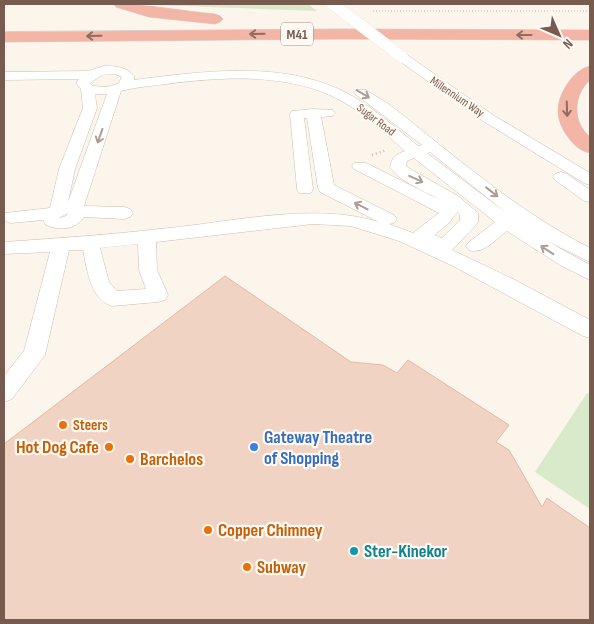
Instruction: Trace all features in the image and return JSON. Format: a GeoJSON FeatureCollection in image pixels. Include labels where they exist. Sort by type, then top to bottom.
{"type":"FeatureCollection","features":[{"type":"Feature","properties":{"kind":"highway"},"geometry":{"type":"LineString","coordinates":[[121,4],[150,12],[241,22]]}},
{"type":"Feature","properties":{"kind":"highway","name":"M41"},"geometry":{"type":"LineString","coordinates":[[124,21],[590,23]]}},
{"type":"Feature","properties":{"kind":"highway","name":"M41"},"geometry":{"type":"LineString","coordinates":[[4,37],[341,34],[590,35]]}},
{"type":"Feature","properties":{"kind":"highway"},"geometry":{"type":"LineString","coordinates":[[590,71],[572,89],[566,99],[567,118],[573,129],[590,147]]}},
{"type":"Feature","properties":{"kind":"street","name":"Millennium Way"},"geometry":{"type":"LineString","coordinates":[[332,4],[488,118],[590,180]]}},
{"type":"Feature","properties":{"kind":"street","name":"Sugar Road"},"geometry":{"type":"LineString","coordinates":[[122,83],[252,67],[301,72],[334,81],[359,91],[385,108],[432,146],[558,257],[590,272]]}},
{"type":"Feature","properties":{"kind":"street"},"geometry":{"type":"LineString","coordinates":[[4,84],[87,83],[106,70],[115,70],[122,83]]}},
{"type":"Feature","properties":{"kind":"street","name":"Sugar Road"},"geometry":{"type":"LineString","coordinates":[[122,83],[202,75],[270,76],[296,80],[338,94],[367,112],[416,152],[514,219],[590,256]]}},
{"type":"Feature","properties":{"kind":"street"},"geometry":{"type":"LineString","coordinates":[[4,76],[87,83],[95,92],[122,83]]}},
{"type":"Feature","properties":{"kind":"street"},"geometry":{"type":"LineString","coordinates":[[66,210],[67,169],[90,108],[87,83]]}},
{"type":"Feature","properties":{"kind":"street"},"geometry":{"type":"LineString","coordinates":[[66,210],[122,83]]}},
{"type":"Feature","properties":{"kind":"street"},"geometry":{"type":"LineString","coordinates":[[317,113],[326,188],[444,247],[469,222],[469,213],[460,204],[406,174],[398,167],[400,158],[432,146]]}},
{"type":"Feature","properties":{"kind":"street"},"geometry":{"type":"LineString","coordinates":[[317,113],[335,184]]}},
{"type":"Feature","properties":{"kind":"street"},"geometry":{"type":"LineString","coordinates":[[310,189],[317,113]]}},
{"type":"Feature","properties":{"kind":"street"},"geometry":{"type":"LineString","coordinates":[[488,118],[561,177],[590,197]]}},
{"type":"Feature","properties":{"kind":"street"},"geometry":{"type":"LineString","coordinates":[[360,166],[449,211],[437,225],[420,236]]}},
{"type":"Feature","properties":{"kind":"street"},"geometry":{"type":"LineString","coordinates":[[11,217],[66,210],[124,213]]}},
{"type":"Feature","properties":{"kind":"street"},"geometry":{"type":"LineString","coordinates":[[4,248],[90,243],[313,218],[330,217],[358,220],[406,236],[506,283],[590,330]]}},
{"type":"Feature","properties":{"kind":"street"},"geometry":{"type":"LineString","coordinates":[[475,246],[514,219]]}},
{"type":"Feature","properties":{"kind":"street"},"geometry":{"type":"LineString","coordinates":[[90,243],[100,284],[112,299],[158,295],[148,270],[147,236]]}},
{"type":"Feature","properties":{"kind":"street"},"geometry":{"type":"LineString","coordinates":[[4,392],[34,355],[61,245]]}},
{"type":"Feature","properties":{"kind":"path"},"geometry":{"type":"LineString","coordinates":[[373,11],[590,11]]}},
{"type":"Feature","properties":{"kind":"green space"},"geometry":{"type":"Polygon","coordinates":[[[151,4],[308,4],[317,11],[155,5],[151,4]]]}},
{"type":"Feature","properties":{"kind":"green space"},"geometry":{"type":"Polygon","coordinates":[[[587,393],[590,394],[590,509],[535,472],[587,393]]]}},
{"type":"Feature","properties":{"kind":"building","name":"Gateway Theatre of Shopping"},"geometry":{"type":"Polygon","coordinates":[[[225,276],[351,362],[383,365],[397,373],[408,360],[509,425],[496,442],[509,450],[542,507],[547,498],[590,528],[590,620],[4,620],[4,444],[225,276]]]}},
{"type":"Feature","properties":{"kind":"place","name":"Steers"},"geometry":{"type":"Point","coordinates":[63,425]}},
{"type":"Feature","properties":{"kind":"place","name":"Hot Dog Cafe"},"geometry":{"type":"Point","coordinates":[109,447]}},
{"type":"Feature","properties":{"kind":"place","name":"Gateway Theatre of Shopping"},"geometry":{"type":"Point","coordinates":[254,447]}},
{"type":"Feature","properties":{"kind":"place","name":"Barchelos"},"geometry":{"type":"Point","coordinates":[130,459]}},
{"type":"Feature","properties":{"kind":"place","name":"Copper Chimney"},"geometry":{"type":"Point","coordinates":[208,530]}},
{"type":"Feature","properties":{"kind":"place","name":"Ster-Kinekor"},"geometry":{"type":"Point","coordinates":[354,551]}},
{"type":"Feature","properties":{"kind":"place","name":"Subway"},"geometry":{"type":"Point","coordinates":[247,567]}}]}
